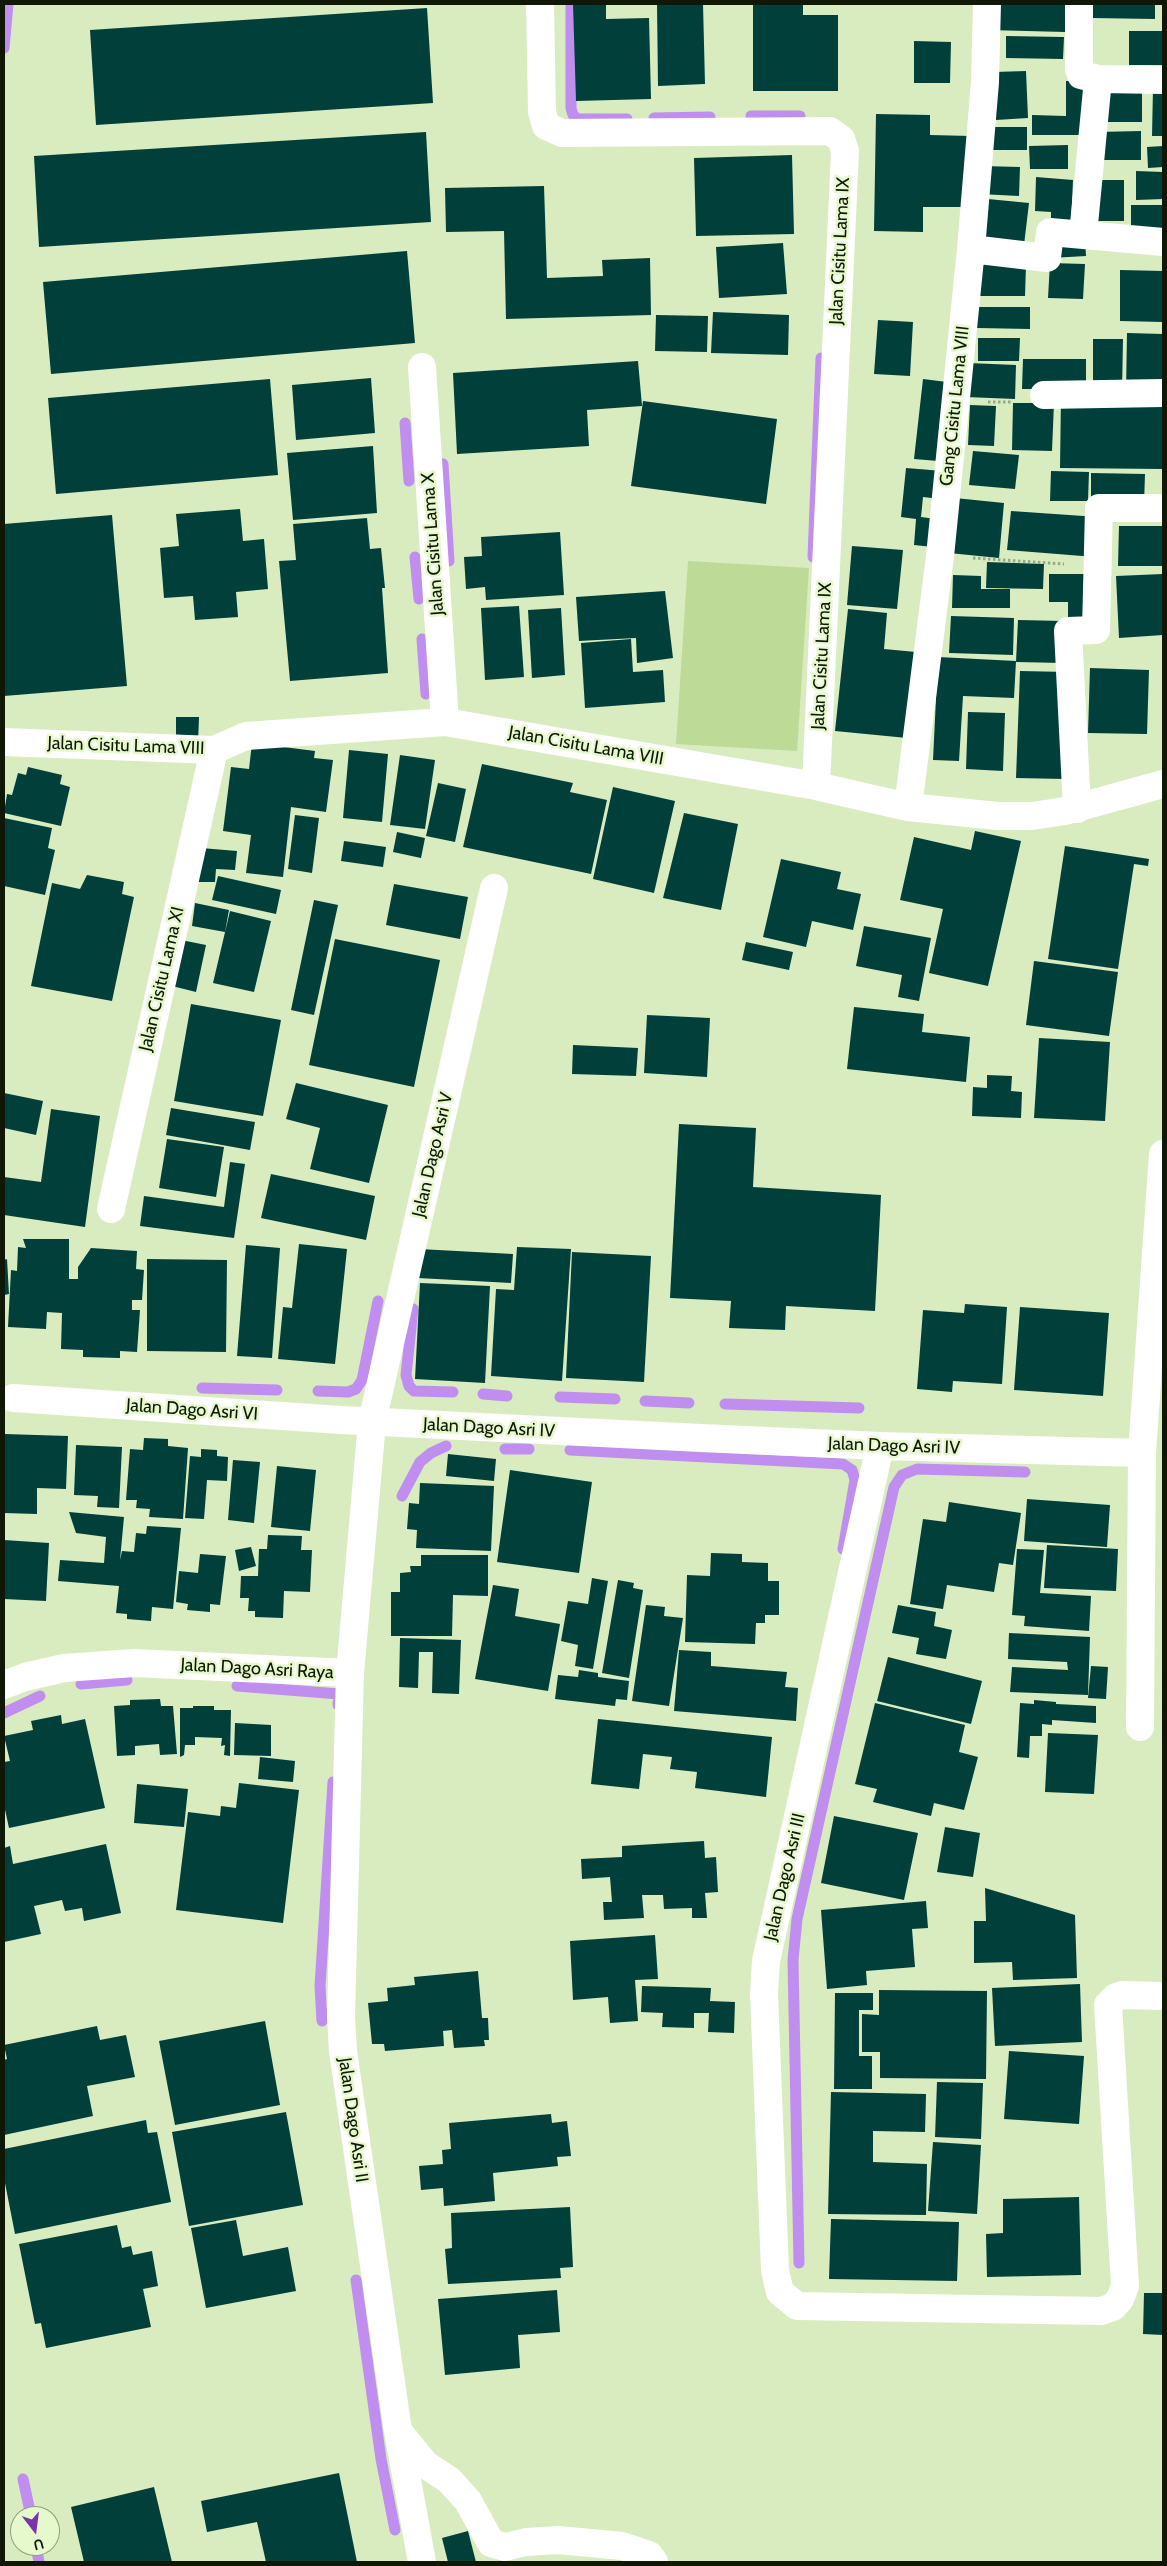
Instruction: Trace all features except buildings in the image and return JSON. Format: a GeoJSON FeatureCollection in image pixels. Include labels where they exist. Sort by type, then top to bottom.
{"type":"FeatureCollection","features":[{"type":"Feature","properties":{"kind":"street","name":"Jalan Cisitu Lama IX"},"geometry":{"type":"LineString","coordinates":[[540,4],[542,112],[546,126],[562,133],[830,131],[841,139],[845,151],[816,786]]}},
{"type":"Feature","properties":{"kind":"street","name":"Gang Cisitu Lama VIII"},"geometry":{"type":"LineString","coordinates":[[908,807],[940,556],[971,249],[984,82],[987,4]]}},
{"type":"Feature","properties":{"kind":"street"},"geometry":{"type":"LineString","coordinates":[[1079,4],[1078,69],[1081,75],[1098,79],[1163,80]]}},
{"type":"Feature","properties":{"kind":"street"},"geometry":{"type":"LineString","coordinates":[[1083,235],[1098,79]]}},
{"type":"Feature","properties":{"kind":"street"},"geometry":{"type":"LineString","coordinates":[[971,249],[1047,258],[1050,232],[1163,242]]}},
{"type":"Feature","properties":{"kind":"street","name":"Jalan Cisitu Lama X"},"geometry":{"type":"LineString","coordinates":[[422,367],[445,722]]}},
{"type":"Feature","properties":{"kind":"street"},"geometry":{"type":"LineString","coordinates":[[1047,395],[1163,393]]}},
{"type":"Feature","properties":{"kind":"street"},"geometry":{"type":"LineString","coordinates":[[1077,809],[1068,632],[1096,630],[1099,508],[1163,508]]}},
{"type":"Feature","properties":{"kind":"street","name":"Jalan Cisitu Lama VIII"},"geometry":{"type":"LineString","coordinates":[[4,742],[214,750],[246,736],[445,722],[816,786],[908,807],[998,816],[1032,816],[1077,809],[1163,784]]}},
{"type":"Feature","properties":{"kind":"street","name":"Jalan Cisitu Lama XI"},"geometry":{"type":"LineString","coordinates":[[111,1209],[214,750]]}},
{"type":"Feature","properties":{"kind":"street","name":"Jalan Dago Asri V"},"geometry":{"type":"LineString","coordinates":[[372,1422],[494,888]]}},
{"type":"Feature","properties":{"kind":"street"},"geometry":{"type":"LineString","coordinates":[[1140,1727],[1142,1453],[1163,1154]]}},
{"type":"Feature","properties":{"kind":"street","name":"Jalan Dago Asri VI"},"geometry":{"type":"LineString","coordinates":[[13,1398],[372,1422]]}},
{"type":"Feature","properties":{"kind":"street","name":"Jalan Dago Asri IV"},"geometry":{"type":"LineString","coordinates":[[372,1422],[880,1446],[1142,1453]]}},
{"type":"Feature","properties":{"kind":"street","name":"Jalan Dago Asri Raya"},"geometry":{"type":"LineString","coordinates":[[4,1686],[25,1677],[64,1668],[134,1663],[350,1673],[372,1422]]}},
{"type":"Feature","properties":{"kind":"street","name":"Jalan Dago Asri III"},"geometry":{"type":"LineString","coordinates":[[880,1446],[766,1961],[764,1993],[774,2271],[780,2292],[797,2306],[1101,2311],[1113,2307],[1120,2299],[1125,2286],[1108,2004],[1116,1997],[1123,1995],[1163,1996]]}},
{"type":"Feature","properties":{"kind":"street","name":"Jalan Dago Asri II"},"geometry":{"type":"LineString","coordinates":[[350,1673],[340,2017],[343,2051],[398,2431],[422,2562]]}},
{"type":"Feature","properties":{"kind":"street"},"geometry":{"type":"LineString","coordinates":[[398,2431],[426,2464],[449,2480],[468,2502],[491,2543],[505,2548],[526,2542],[558,2540],[622,2546],[649,2555],[654,2562]]}},
{"type":"Feature","properties":{"kind":"path"},"geometry":{"type":"LineString","coordinates":[[956,401],[1050,402],[1047,395]]}},
{"type":"Feature","properties":{"kind":"path"},"geometry":{"type":"LineString","coordinates":[[940,556],[1097,566]]}},
{"type":"Feature","properties":{"kind":"green space"},"geometry":{"type":"Polygon","coordinates":[[[688,561],[809,568],[797,751],[676,744],[688,561]]]}},
{"type":"Feature","properties":{"kind":"waterway"},"geometry":{"type":"LineString","coordinates":[[4,48],[8,4]]}},
{"type":"Feature","properties":{"kind":"waterway"},"geometry":{"type":"LineString","coordinates":[[571,4],[571,108],[573,115],[578,119],[627,119]]}},
{"type":"Feature","properties":{"kind":"waterway"},"geometry":{"type":"LineString","coordinates":[[751,116],[800,116]]}},
{"type":"Feature","properties":{"kind":"waterway"},"geometry":{"type":"LineString","coordinates":[[654,118],[710,117]]}},
{"type":"Feature","properties":{"kind":"waterway"},"geometry":{"type":"LineString","coordinates":[[813,557],[821,358]]}},
{"type":"Feature","properties":{"kind":"waterway"},"geometry":{"type":"LineString","coordinates":[[405,423],[409,481]]}},
{"type":"Feature","properties":{"kind":"waterway"},"geometry":{"type":"LineString","coordinates":[[443,464],[449,561]]}},
{"type":"Feature","properties":{"kind":"waterway"},"geometry":{"type":"LineString","coordinates":[[415,557],[419,599]]}},
{"type":"Feature","properties":{"kind":"waterway"},"geometry":{"type":"LineString","coordinates":[[422,639],[426,694]]}},
{"type":"Feature","properties":{"kind":"waterway"},"geometry":{"type":"LineString","coordinates":[[318,1391],[348,1392],[356,1389],[362,1380],[378,1301]]}},
{"type":"Feature","properties":{"kind":"waterway"},"geometry":{"type":"LineString","coordinates":[[413,1309],[406,1375],[409,1386],[414,1391],[453,1392]]}},
{"type":"Feature","properties":{"kind":"waterway"},"geometry":{"type":"LineString","coordinates":[[202,1388],[277,1390]]}},
{"type":"Feature","properties":{"kind":"waterway"},"geometry":{"type":"LineString","coordinates":[[483,1394],[507,1396]]}},
{"type":"Feature","properties":{"kind":"waterway"},"geometry":{"type":"LineString","coordinates":[[560,1397],[615,1399]]}},
{"type":"Feature","properties":{"kind":"waterway"},"geometry":{"type":"LineString","coordinates":[[645,1401],[689,1403]]}},
{"type":"Feature","properties":{"kind":"waterway"},"geometry":{"type":"LineString","coordinates":[[725,1404],[859,1408]]}},
{"type":"Feature","properties":{"kind":"waterway"},"geometry":{"type":"LineString","coordinates":[[402,1496],[420,1462],[431,1453],[446,1446]]}},
{"type":"Feature","properties":{"kind":"waterway"},"geometry":{"type":"LineString","coordinates":[[505,1449],[529,1449]]}},
{"type":"Feature","properties":{"kind":"waterway"},"geometry":{"type":"LineString","coordinates":[[570,1450],[843,1464],[852,1470],[855,1480],[843,1549]]}},
{"type":"Feature","properties":{"kind":"waterway"},"geometry":{"type":"LineString","coordinates":[[799,2263],[793,1960],[797,1919],[894,1487],[902,1475],[917,1469],[1025,1472]]}},
{"type":"Feature","properties":{"kind":"waterway"},"geometry":{"type":"LineString","coordinates":[[81,1684],[127,1680]]}},
{"type":"Feature","properties":{"kind":"waterway"},"geometry":{"type":"LineString","coordinates":[[237,1686],[339,1694],[338,1705]]}},
{"type":"Feature","properties":{"kind":"waterway"},"geometry":{"type":"LineString","coordinates":[[4,1713],[40,1696]]}},
{"type":"Feature","properties":{"kind":"waterway"},"geometry":{"type":"LineString","coordinates":[[322,2021],[320,1986],[333,1782]]}},
{"type":"Feature","properties":{"kind":"waterway"},"geometry":{"type":"LineString","coordinates":[[356,2280],[381,2459],[395,2530]]}},
{"type":"Feature","properties":{"kind":"waterway"},"geometry":{"type":"LineString","coordinates":[[23,2479],[29,2506]]}},
{"type":"Feature","properties":{"kind":"waterway"},"geometry":{"type":"LineString","coordinates":[[38,2556],[39,2562]]}}]}
